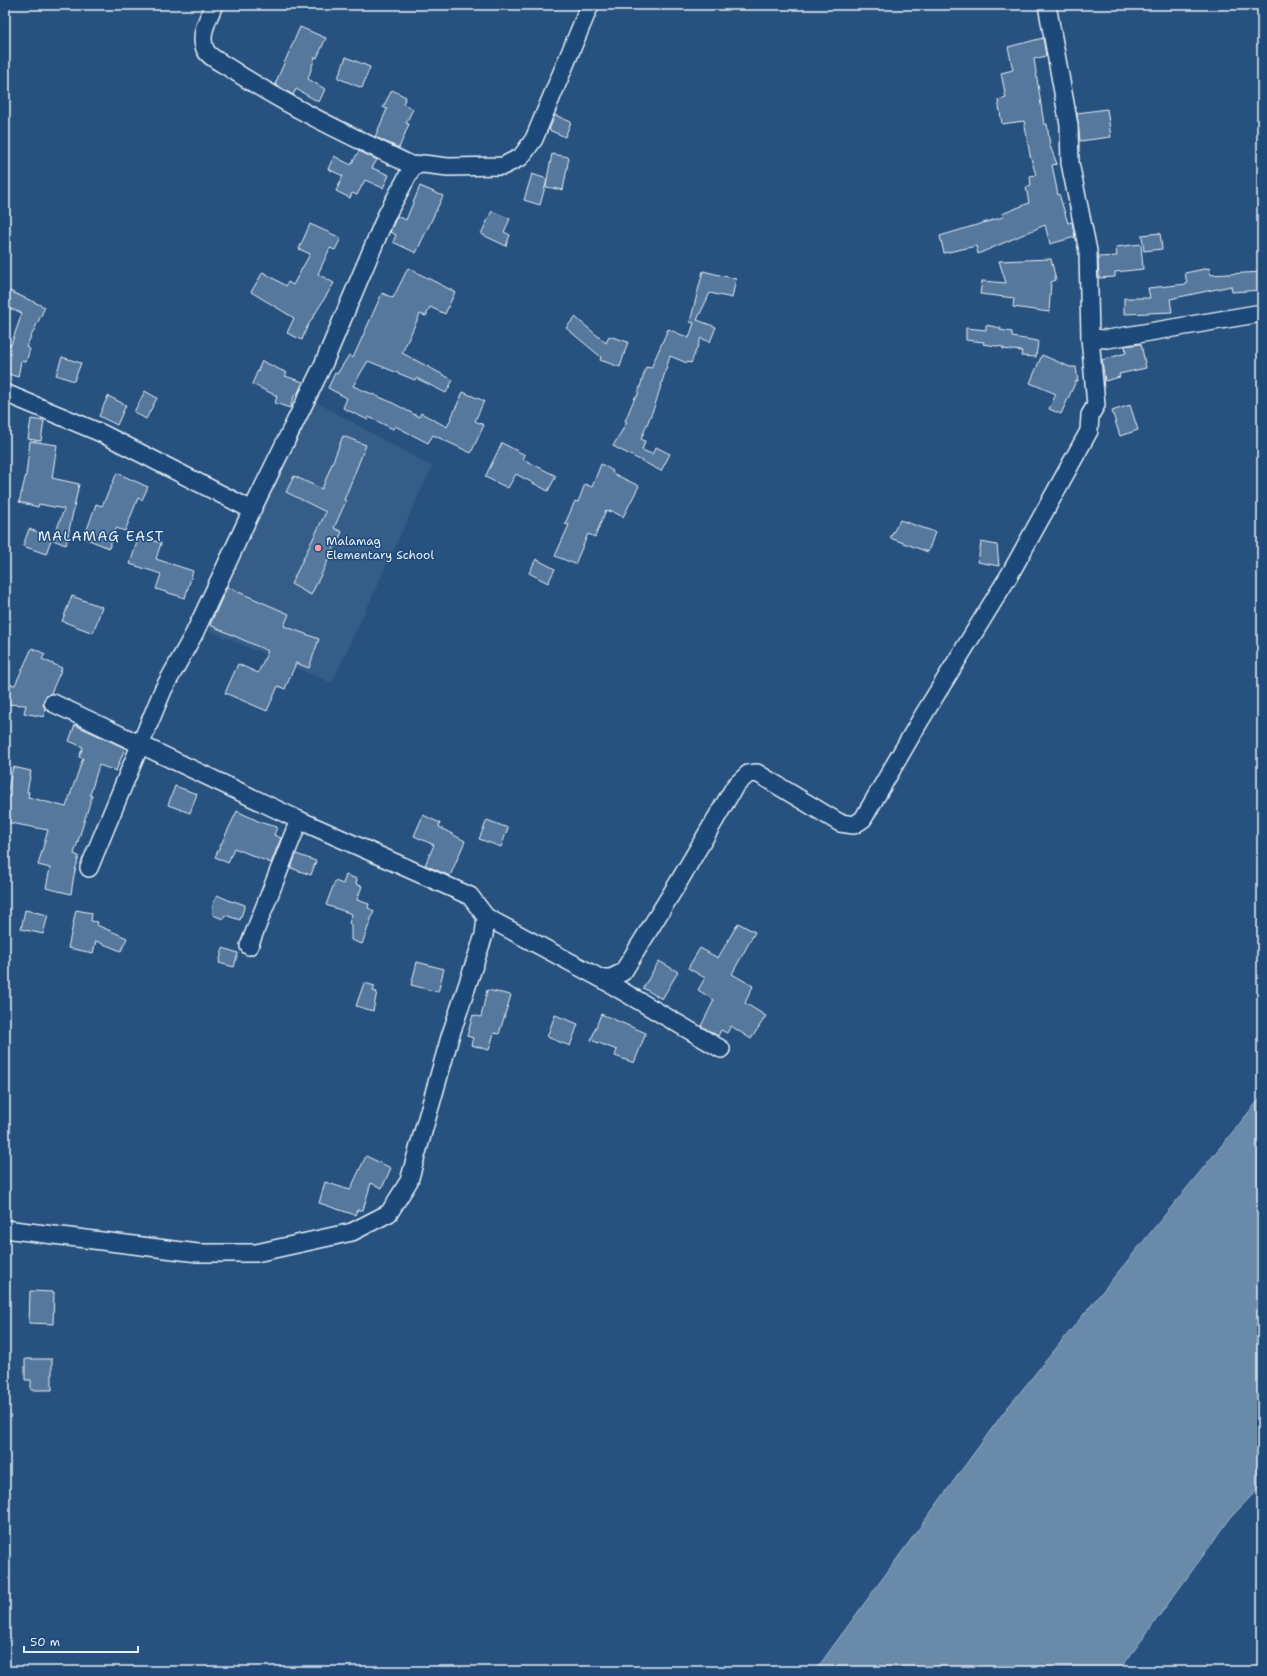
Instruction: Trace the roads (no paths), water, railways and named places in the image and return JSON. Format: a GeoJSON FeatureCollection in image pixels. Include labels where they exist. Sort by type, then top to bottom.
{"type":"FeatureCollection","features":[{"type":"Feature","properties":{"kind":"street"},"geometry":{"type":"LineString","coordinates":[[214,5],[204,31],[203,42],[207,52],[249,81],[330,127],[413,166],[422,164],[448,167],[503,166],[522,157],[534,138],[590,5]]}},
{"type":"Feature","properties":{"kind":"street"},"geometry":{"type":"LineString","coordinates":[[600,978],[611,978],[622,972],[678,883],[736,786],[748,774],[758,773],[840,823],[854,825],[863,819],[921,719],[1010,574],[1089,431],[1090,415],[1096,404],[1090,338],[1088,251],[1070,163],[1067,111],[1047,5]]}},
{"type":"Feature","properties":{"kind":"street"},"geometry":{"type":"LineString","coordinates":[[89,868],[163,690],[194,634],[252,510],[323,365],[387,214],[413,166]]}},
{"type":"Feature","properties":{"kind":"street"},"geometry":{"type":"LineString","coordinates":[[1090,338],[1108,339],[1262,313]]}},
{"type":"Feature","properties":{"kind":"street"},"geometry":{"type":"LineString","coordinates":[[5,393],[101,433],[252,510]]}},
{"type":"Feature","properties":{"kind":"street"},"geometry":{"type":"LineString","coordinates":[[53,703],[299,820],[470,896],[486,917],[600,978],[721,1049]]}},
{"type":"Feature","properties":{"kind":"street"},"geometry":{"type":"LineString","coordinates":[[249,946],[299,820]]}},
{"type":"Feature","properties":{"kind":"street"},"geometry":{"type":"LineString","coordinates":[[5,1229],[198,1253],[256,1253],[352,1232],[389,1213],[408,1181],[450,1038],[484,935],[486,917]]}},
{"type":"Feature","properties":{"kind":"place","name":"Malamag Elementary School"},"geometry":{"type":"Point","coordinates":[318,548]}},
{"type":"Feature","properties":{"kind":"district","name":"MALAMAG EAST"},"geometry":{"type":"Point","coordinates":[101,536]}}]}
